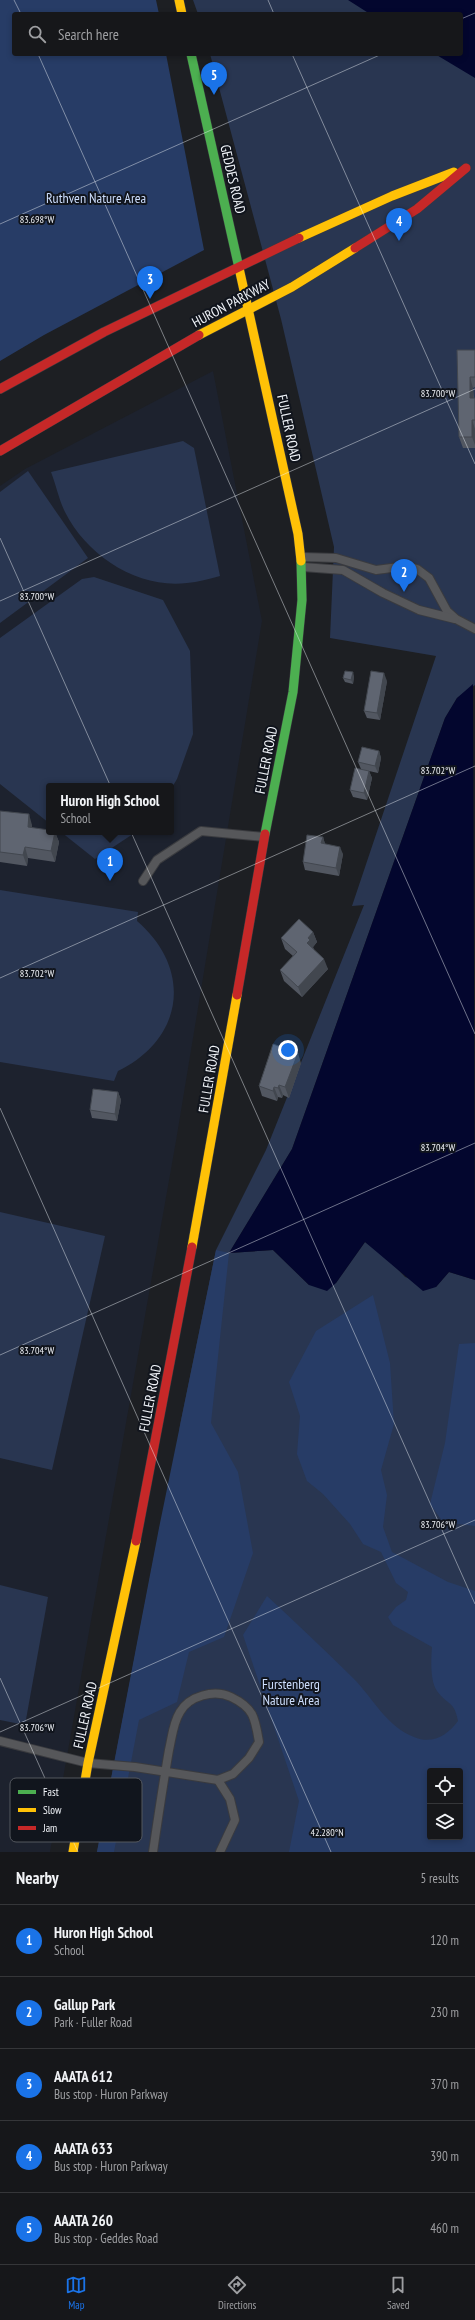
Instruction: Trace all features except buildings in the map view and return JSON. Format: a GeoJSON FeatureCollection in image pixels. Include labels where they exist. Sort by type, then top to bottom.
{"type":"FeatureCollection","features":[{"type":"Feature","properties":{"kind":"main road"},"geometry":{"type":"LineString","coordinates":[[179,0],[182,12]]}},
{"type":"Feature","properties":{"kind":"main road","name":"GEDDES ROAD"},"geometry":{"type":"LineString","coordinates":[[191,56],[248,309]]}},
{"type":"Feature","properties":{"kind":"main road","name":"HURON PARKWAY"},"geometry":{"type":"LineString","coordinates":[[0,388],[87,340],[238,267],[409,187],[466,168],[475,163]]}},
{"type":"Feature","properties":{"kind":"main road","name":"HURON PARKWAY"},"geometry":{"type":"LineString","coordinates":[[0,451],[134,373],[248,309],[292,287],[417,209],[466,168]]}},
{"type":"Feature","properties":{"kind":"main road","name":"FULLER ROAD"},"geometry":{"type":"LineString","coordinates":[[85,1778],[152,1462],[204,1185],[264,837],[293,692],[301,628],[302,567],[298,534],[248,309]]}},
{"type":"Feature","properties":{"kind":"main road","name":"FULLER ROAD"},"geometry":{"type":"LineString","coordinates":[[73,1852],[75,1842]]}},
{"type":"Feature","properties":{"kind":"lane"},"geometry":{"type":"LineString","coordinates":[[301,557],[336,558],[376,570],[407,566],[417,569],[429,578],[443,605],[456,619]]}},
{"type":"Feature","properties":{"kind":"lane"},"geometry":{"type":"LineString","coordinates":[[302,567],[343,570],[383,593],[419,610],[456,619],[475,629]]}},
{"type":"Feature","properties":{"kind":"lane"},"geometry":{"type":"LineString","coordinates":[[143,881],[157,860],[201,831],[264,837]]}},
{"type":"Feature","properties":{"kind":"lane"},"geometry":{"type":"LineString","coordinates":[[0,1741],[88,1763],[165,1772],[218,1780],[233,1774],[248,1758],[259,1742],[255,1716],[243,1702],[226,1695],[207,1694],[189,1702],[180,1711],[175,1722],[165,1772],[153,1852]]}},
{"type":"Feature","properties":{"kind":"lane"},"geometry":{"type":"LineString","coordinates":[[218,1780],[230,1798],[235,1820],[220,1852]]}},
{"type":"Feature","properties":{"kind":"shaded area"},"geometry":{"type":"Polygon","coordinates":[[[348,0],[475,0],[475,78],[438,56],[463,56],[463,12],[367,12],[348,0]]]}},
{"type":"Feature","properties":{"kind":"shaded area"},"geometry":{"type":"Polygon","coordinates":[[[213,371],[262,621],[176,1141],[63,1778],[10,1778],[10,1842],[52,1842],[50,1852],[0,1852],[0,486],[25,469],[213,371]]]}},
{"type":"Feature","properties":{"kind":"shaded area"},"geometry":{"type":"Polygon","coordinates":[[[473,684],[475,1280],[449,1272],[436,1287],[423,1291],[365,1242],[336,1283],[327,1291],[309,1285],[273,1250],[229,1253],[292,1149],[445,718],[457,698],[473,684]]]}},
{"type":"Feature","properties":{"kind":"green space","name":"Ruthven Nature Area"},"geometry":{"type":"Polygon","coordinates":[[[0,0],[156,0],[159,12],[12,12],[12,56],[166,56],[204,250],[44,335],[0,361],[0,0]]]}},
{"type":"Feature","properties":{"kind":"green space","name":"Furstenberg Nature Area"},"geometry":{"type":"Polygon","coordinates":[[[193,0],[475,0],[475,685],[457,698],[445,718],[292,1149],[229,1253],[273,1250],[309,1285],[336,1283],[365,1242],[387,1258],[405,1277],[436,1287],[449,1272],[475,1280],[475,1852],[97,1852],[99,1842],[142,1842],[142,1778],[111,1778],[160,1526],[223,1546],[176,1456],[180,1425],[216,1250],[266,1150],[364,905],[352,906],[436,656],[330,638],[334,547],[281,319],[211,56],[463,56],[463,12],[197,12],[193,0]]]}},
{"type":"Feature","properties":{"kind":"green space"},"geometry":{"type":"Polygon","coordinates":[[[183,441],[194,448],[220,576],[187,583],[150,581],[133,575],[116,566],[100,555],[86,542],[65,512],[51,472],[183,441]]]}},
{"type":"Feature","properties":{"kind":"green space"},"geometry":{"type":"Polygon","coordinates":[[[28,471],[88,558],[0,623],[0,492],[28,471]]]}},
{"type":"Feature","properties":{"kind":"green space"},"geometry":{"type":"Polygon","coordinates":[[[94,577],[163,600],[190,651],[193,734],[174,784],[46,783],[46,821],[0,784],[0,638],[82,579],[94,577]]]}},
{"type":"Feature","properties":{"kind":"green space"},"geometry":{"type":"Polygon","coordinates":[[[65,835],[131,835],[95,859],[65,835]]]}},
{"type":"Feature","properties":{"kind":"green space"},"geometry":{"type":"Polygon","coordinates":[[[0,890],[138,912],[137,921],[155,940],[167,960],[173,981],[173,1002],[168,1022],[157,1041],[140,1057],[118,1071],[114,1081],[0,1062],[0,890]]]}},
{"type":"Feature","properties":{"kind":"green space"},"geometry":{"type":"Polygon","coordinates":[[[0,1212],[105,1236],[52,1470],[0,1458],[0,1212]]]}},
{"type":"Feature","properties":{"kind":"green space"},"geometry":{"type":"Polygon","coordinates":[[[216,1250],[229,1253],[211,1423],[238,1472],[253,1553],[224,1637],[189,1652],[177,1702],[139,1720],[128,1778],[111,1778],[159,1528],[216,1250]]]}},
{"type":"Feature","properties":{"kind":"green space","name":"Furstenberg Nature Area"},"geometry":{"type":"Polygon","coordinates":[[[373,1295],[390,1363],[394,1424],[381,1470],[387,1495],[383,1527],[392,1552],[448,1582],[475,1591],[475,1852],[289,1852],[299,1801],[243,1635],[267,1596],[353,1678],[380,1711],[395,1726],[404,1732],[421,1739],[433,1739],[449,1731],[458,1721],[455,1710],[437,1691],[433,1682],[431,1658],[432,1647],[393,1625],[388,1617],[396,1607],[406,1600],[408,1592],[396,1583],[381,1552],[363,1544],[350,1524],[323,1494],[307,1481],[297,1454],[300,1416],[289,1382],[316,1331],[373,1295]]]}},
{"type":"Feature","properties":{"kind":"green space"},"geometry":{"type":"Polygon","coordinates":[[[475,1343],[475,1526],[443,1522],[430,1504],[445,1443],[459,1344],[475,1343]]]}},
{"type":"Feature","properties":{"kind":"green space"},"geometry":{"type":"Polygon","coordinates":[[[0,1585],[48,1597],[25,1725],[0,1720],[0,1585]]]}},
{"type":"Feature","properties":{"kind":"green space"},"geometry":{"type":"Polygon","coordinates":[[[99,1842],[116,1842],[114,1852],[97,1852],[99,1842]]]}},
{"type":"Feature","properties":{"kind":"traffic: fast"},"geometry":{"type":"LineString","coordinates":[[191,56],[239,268]]}},
{"type":"Feature","properties":{"kind":"traffic: fast"},"geometry":{"type":"LineString","coordinates":[[265,834],[293,692],[302,600],[301,561]]}},
{"type":"Feature","properties":{"kind":"traffic: slow"},"geometry":{"type":"LineString","coordinates":[[179,0],[182,12]]}},
{"type":"Feature","properties":{"kind":"traffic: slow"},"geometry":{"type":"LineString","coordinates":[[299,238],[392,196],[454,172]]}},
{"type":"Feature","properties":{"kind":"traffic: slow"},"geometry":{"type":"LineString","coordinates":[[199,335],[292,287],[355,248]]}},
{"type":"Feature","properties":{"kind":"traffic: slow"},"geometry":{"type":"LineString","coordinates":[[239,268],[298,534],[301,561]]}},
{"type":"Feature","properties":{"kind":"traffic: slow"},"geometry":{"type":"LineString","coordinates":[[192,1247],[237,995]]}},
{"type":"Feature","properties":{"kind":"traffic: slow"},"geometry":{"type":"LineString","coordinates":[[85,1778],[136,1541]]}},
{"type":"Feature","properties":{"kind":"traffic: slow"},"geometry":{"type":"LineString","coordinates":[[73,1852],[75,1842]]}},
{"type":"Feature","properties":{"kind":"traffic: jam"},"geometry":{"type":"LineString","coordinates":[[355,248],[417,209],[466,168]]}},
{"type":"Feature","properties":{"kind":"traffic: jam"},"geometry":{"type":"LineString","coordinates":[[0,389],[104,332],[299,238]]}},
{"type":"Feature","properties":{"kind":"traffic: jam"},"geometry":{"type":"LineString","coordinates":[[0,451],[199,335]]}},
{"type":"Feature","properties":{"kind":"traffic: jam"},"geometry":{"type":"LineString","coordinates":[[237,995],[265,834]]}},
{"type":"Feature","properties":{"kind":"traffic: jam"},"geometry":{"type":"LineString","coordinates":[[136,1541],[192,1247]]}},
{"type":"Feature","properties":{"kind":"place","name":"AAATA 260"},"geometry":{"type":"Point","coordinates":[214,95]}},
{"type":"Feature","properties":{"kind":"place","name":"AAATA 633"},"geometry":{"type":"Point","coordinates":[399,241]}},
{"type":"Feature","properties":{"kind":"place","name":"AAATA 612"},"geometry":{"type":"Point","coordinates":[150,299]}},
{"type":"Feature","properties":{"kind":"place","name":"Gallup Park"},"geometry":{"type":"Point","coordinates":[404,592]}},
{"type":"Feature","properties":{"kind":"place","name":"Huron High School"},"geometry":{"type":"Point","coordinates":[110,881]}}]}
